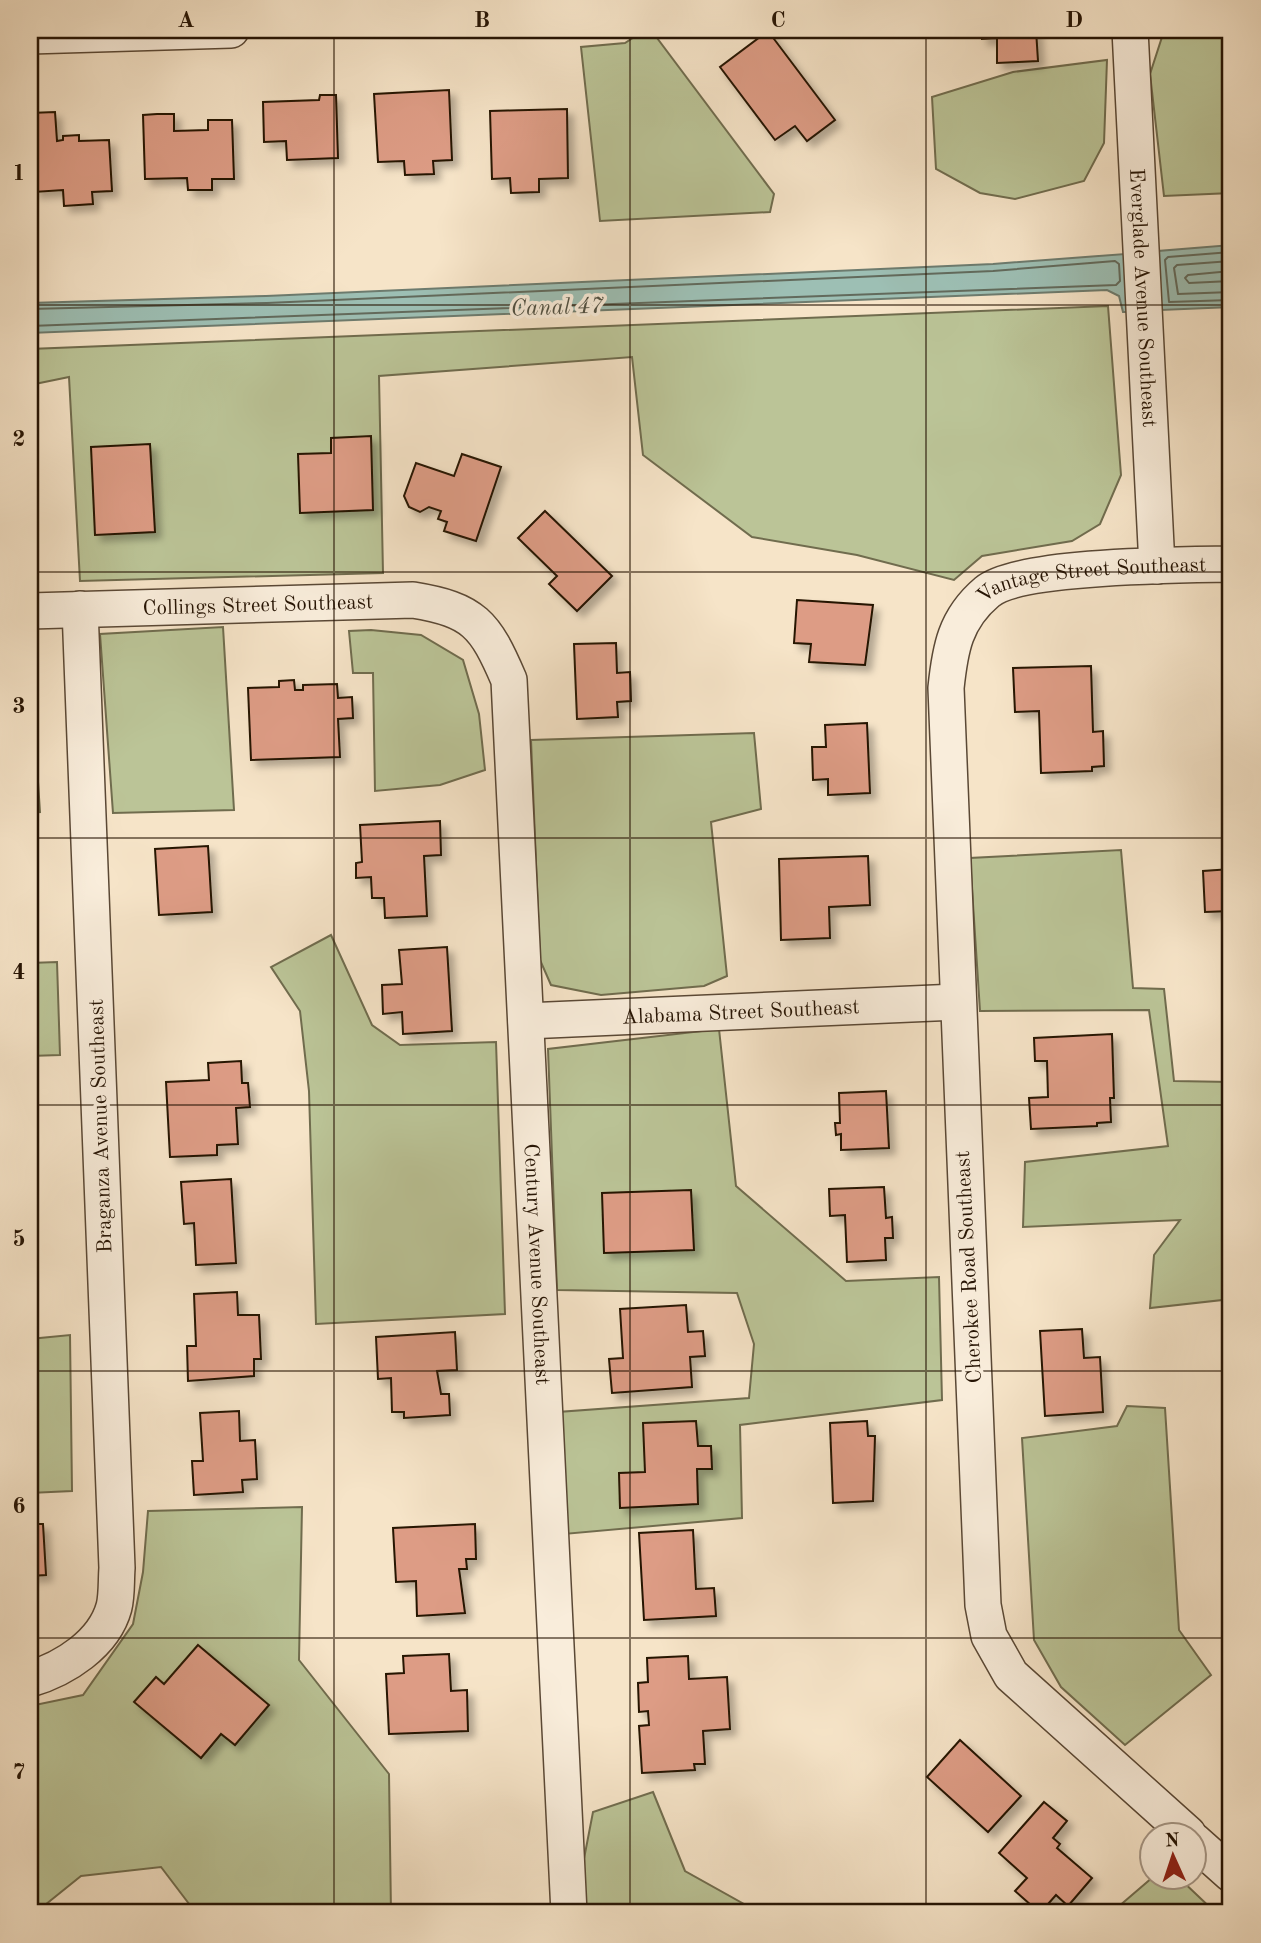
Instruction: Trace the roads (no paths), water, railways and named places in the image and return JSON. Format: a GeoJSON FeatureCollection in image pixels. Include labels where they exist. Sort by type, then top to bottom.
{"type":"FeatureCollection","features":[{"type":"Feature","properties":{"kind":"street"},"geometry":{"type":"LineString","coordinates":[[30,36],[231,30]]}},
{"type":"Feature","properties":{"kind":"street","name":"Everglade Avenue Southeast"},"geometry":{"type":"LineString","coordinates":[[1130,30],[1157,566]]}},
{"type":"Feature","properties":{"kind":"street","name":"Vantage Street Southeast"},"geometry":{"type":"LineString","coordinates":[[964,618],[988,591],[1034,575],[1157,566],[1231,564]]}},
{"type":"Feature","properties":{"kind":"street","name":"Collings Street Southeast"},"geometry":{"type":"LineString","coordinates":[[30,611],[413,600],[448,606],[481,625]]}},
{"type":"Feature","properties":{"kind":"street","name":"Braganza Avenue Southeast"},"geometry":{"type":"LineString","coordinates":[[30,1679],[59,1670],[97,1638],[113,1608],[117,1569],[80,609]]}},
{"type":"Feature","properties":{"kind":"street","name":"Cherokee Road Southeast"},"geometry":{"type":"LineString","coordinates":[[964,618],[950,646],[946,688],[983,1605],[989,1636],[1011,1675],[1171,1820]]}},
{"type":"Feature","properties":{"kind":"street","name":"Century Avenue Southeast"},"geometry":{"type":"LineString","coordinates":[[481,625],[495,647],[509,680],[569,1913]]}},
{"type":"Feature","properties":{"kind":"street","name":"Alabama Street Southeast"},"geometry":{"type":"LineString","coordinates":[[526,1021],[957,1002]]}},
{"type":"Feature","properties":{"kind":"street"},"geometry":{"type":"LineString","coordinates":[[1208,1853],[1231,1874]]}},
{"type":"Feature","properties":{"kind":"water"},"geometry":{"type":"Polygon","coordinates":[[[1231,245],[1231,307],[1161,310],[1158,251],[1231,245]]]}},
{"type":"Feature","properties":{"kind":"water","name":"Canal 47"},"geometry":{"type":"Polygon","coordinates":[[[1125,254],[1128,312],[1123,312],[1119,296],[1107,290],[30,333],[30,303],[266,296],[993,264],[1125,254]]]}}]}
